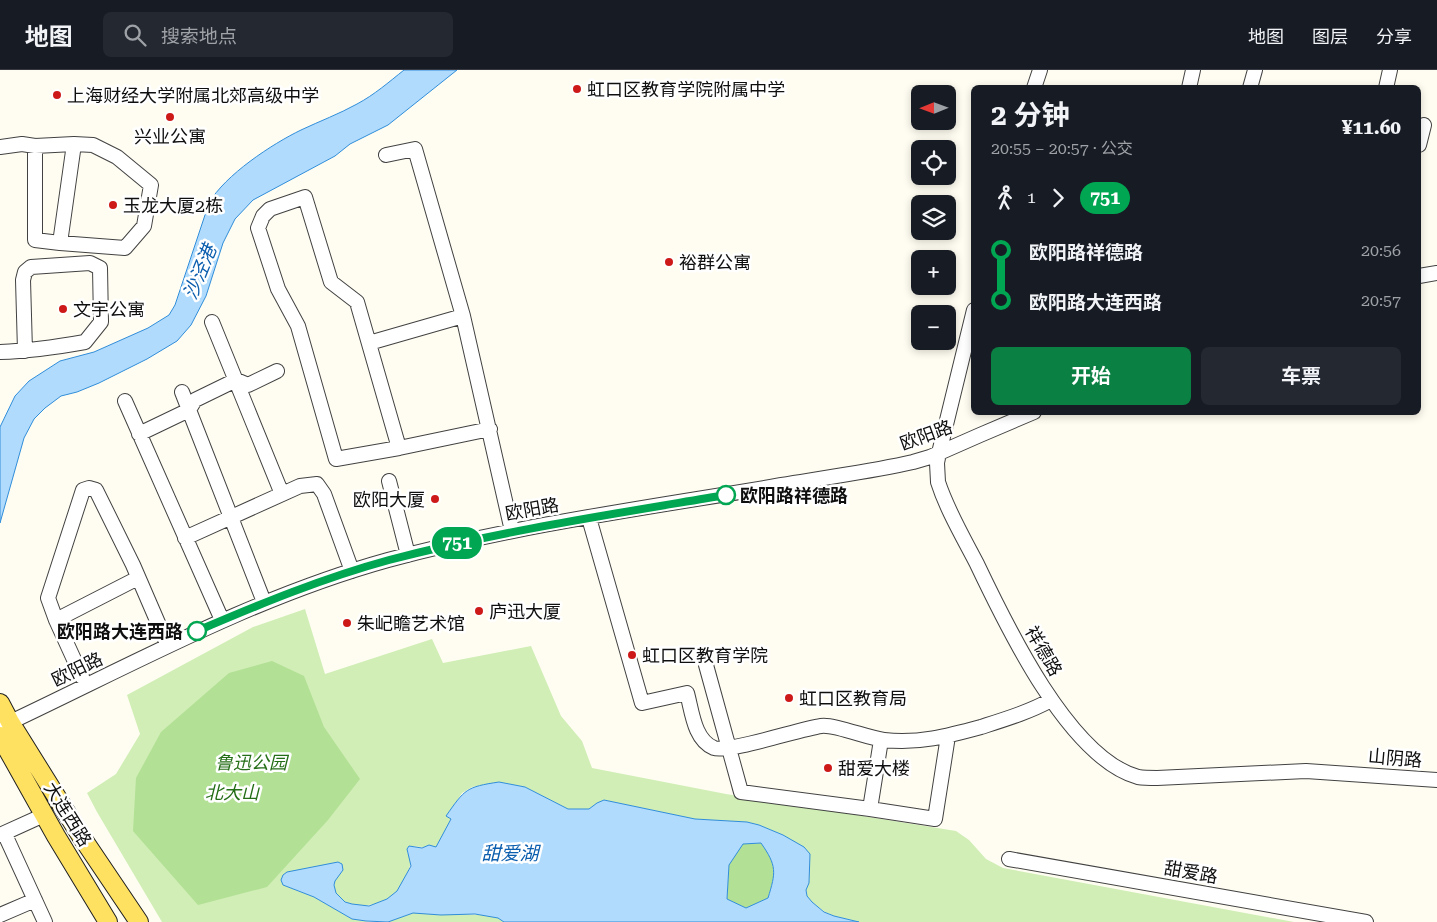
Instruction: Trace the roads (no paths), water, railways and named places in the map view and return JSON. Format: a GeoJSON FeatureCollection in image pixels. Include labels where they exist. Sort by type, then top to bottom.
{"type":"FeatureCollection","features":[{"type":"Feature","properties":{"kind":"main road","name":"大连西路"},"geometry":{"type":"LineString","coordinates":[[0,703],[3,729],[44,815],[108,922]]}},
{"type":"Feature","properties":{"kind":"main road","name":"大连西路"},"geometry":{"type":"LineString","coordinates":[[3,729],[81,836],[139,922]]}},
{"type":"Feature","properties":{"kind":"street"},"geometry":{"type":"LineString","coordinates":[[1035,85],[1040,70]]}},
{"type":"Feature","properties":{"kind":"street"},"geometry":{"type":"LineString","coordinates":[[1190,85],[1194,70]]}},
{"type":"Feature","properties":{"kind":"street"},"geometry":{"type":"LineString","coordinates":[[1251,85],[1255,70]]}},
{"type":"Feature","properties":{"kind":"street"},"geometry":{"type":"LineString","coordinates":[[1387,85],[1390,70]]}},
{"type":"Feature","properties":{"kind":"street"},"geometry":{"type":"LineString","coordinates":[[1421,137],[1424,125]]}},
{"type":"Feature","properties":{"kind":"street"},"geometry":{"type":"LineString","coordinates":[[0,147],[22,144],[35,146],[93,145],[117,157],[152,186],[144,226],[125,248],[35,240],[35,146]]}},
{"type":"Feature","properties":{"kind":"street"},"geometry":{"type":"LineString","coordinates":[[60,243],[74,144]]}},
{"type":"Feature","properties":{"kind":"street"},"geometry":{"type":"LineString","coordinates":[[386,155],[415,149],[464,316],[512,531]]}},
{"type":"Feature","properties":{"kind":"street"},"geometry":{"type":"LineString","coordinates":[[399,448],[357,302],[331,282],[305,197],[270,209],[262,216],[258,228],[278,289],[298,326],[336,459],[399,448],[490,429]]}},
{"type":"Feature","properties":{"kind":"street"},"geometry":{"type":"LineString","coordinates":[[0,352],[25,351],[85,342],[101,322],[100,268],[90,263],[31,267],[25,272],[23,280],[25,351]]}},
{"type":"Feature","properties":{"kind":"street"},"geometry":{"type":"LineString","coordinates":[[1421,276],[1437,273]]}},
{"type":"Feature","properties":{"kind":"street"},"geometry":{"type":"LineString","coordinates":[[369,343],[464,316]]}},
{"type":"Feature","properties":{"kind":"street"},"geometry":{"type":"LineString","coordinates":[[212,322],[282,494]]}},
{"type":"Feature","properties":{"kind":"street","name":"祥德路"},"geometry":{"type":"LineString","coordinates":[[971,322],[939,453],[937,473],[940,490],[1001,612],[1052,700],[1077,732],[1100,755],[1126,772],[1139,777],[1157,778],[1306,771],[1351,773]]}},
{"type":"Feature","properties":{"kind":"street"},"geometry":{"type":"LineString","coordinates":[[139,434],[189,410],[195,400],[236,380],[248,385],[277,371]]}},
{"type":"Feature","properties":{"kind":"street"},"geometry":{"type":"LineString","coordinates":[[182,392],[264,602]]}},
{"type":"Feature","properties":{"kind":"street"},"geometry":{"type":"LineString","coordinates":[[125,401],[222,620]]}},
{"type":"Feature","properties":{"kind":"street","name":"欧阳路"},"geometry":{"type":"LineString","coordinates":[[3,729],[197,631],[264,602],[352,571],[408,555],[512,531],[922,460],[1027,415]]}},
{"type":"Feature","properties":{"kind":"street"},"geometry":{"type":"LineString","coordinates":[[389,481],[408,555]]}},
{"type":"Feature","properties":{"kind":"street"},"geometry":{"type":"LineString","coordinates":[[185,538],[300,486],[317,484],[324,494],[352,571]]}},
{"type":"Feature","properties":{"kind":"street"},"geometry":{"type":"LineString","coordinates":[[82,677],[48,598],[83,490],[89,488],[96,490],[168,646]]}},
{"type":"Feature","properties":{"kind":"street"},"geometry":{"type":"LineString","coordinates":[[589,518],[642,703],[687,693],[698,735],[714,748],[729,749],[824,725],[881,740],[902,742],[926,741],[1004,720],[1033,710],[1052,700]]}},
{"type":"Feature","properties":{"kind":"street"},"geometry":{"type":"LineString","coordinates":[[56,620],[138,578]]}},
{"type":"Feature","properties":{"kind":"street"},"geometry":{"type":"LineString","coordinates":[[706,665],[742,792],[935,819],[948,736]]}},
{"type":"Feature","properties":{"kind":"street"},"geometry":{"type":"LineString","coordinates":[[870,810],[881,740]]}},
{"type":"Feature","properties":{"kind":"street","name":"山阴路"},"geometry":{"type":"LineString","coordinates":[[1351,773],[1437,780]]}},
{"type":"Feature","properties":{"kind":"street"},"geometry":{"type":"LineString","coordinates":[[44,815],[3,837],[45,922]]}},
{"type":"Feature","properties":{"kind":"street","name":"甜爱路"},"geometry":{"type":"LineString","coordinates":[[1009,858],[1366,922]]}},
{"type":"Feature","properties":{"kind":"street"},"geometry":{"type":"LineString","coordinates":[[1,914],[35,900]]}},
{"type":"Feature","properties":{"kind":"water","name":"沙泾港"},"geometry":{"type":"Polygon","coordinates":[[[404,70],[457,70],[388,125],[350,144],[335,156],[253,200],[235,219],[223,243],[206,296],[191,325],[177,341],[147,359],[99,383],[61,396],[34,419],[24,438],[0,523],[0,427],[15,396],[29,381],[60,361],[94,352],[148,328],[169,315],[175,305],[209,203],[216,192],[237,171],[263,152],[301,130],[363,100],[404,70]]]}},
{"type":"Feature","properties":{"kind":"water","name":"甜爱湖"},"geometry":{"type":"Polygon","coordinates":[[[499,782],[525,787],[568,809],[589,809],[604,800],[695,819],[747,822],[759,825],[783,835],[804,847],[810,854],[809,883],[806,890],[807,896],[812,902],[824,912],[859,922],[504,922],[498,918],[475,914],[441,915],[413,913],[388,922],[366,921],[352,919],[314,897],[283,885],[281,880],[287,872],[338,862],[342,864],[343,870],[334,885],[336,893],[345,902],[369,906],[387,899],[397,891],[411,866],[407,849],[409,846],[422,848],[429,845],[436,847],[451,819],[446,816],[462,795],[473,788],[499,782]],[[761,843],[743,844],[729,865],[727,899],[746,908],[768,898],[773,882],[774,869],[761,843]]]}},
{"type":"Feature","properties":{"kind":"place","name":"虹口区教育学院附属中学"},"geometry":{"type":"Point","coordinates":[577,89]}},
{"type":"Feature","properties":{"kind":"place","name":"上海财经大学附属北郊高级中学"},"geometry":{"type":"Point","coordinates":[57,95]}},
{"type":"Feature","properties":{"kind":"place","name":"兴业公寓"},"geometry":{"type":"Point","coordinates":[170,117]}},
{"type":"Feature","properties":{"kind":"place","name":"玉龙大厦2栋"},"geometry":{"type":"Point","coordinates":[113,205]}},
{"type":"Feature","properties":{"kind":"place","name":"裕群公寓"},"geometry":{"type":"Point","coordinates":[669,262]}},
{"type":"Feature","properties":{"kind":"place","name":"文宇公寓"},"geometry":{"type":"Point","coordinates":[63,309]}},
{"type":"Feature","properties":{"kind":"place","name":"欧阳路祥德路"},"geometry":{"type":"Point","coordinates":[726,495]}},
{"type":"Feature","properties":{"kind":"place","name":"欧阳大厦"},"geometry":{"type":"Point","coordinates":[435,499]}},
{"type":"Feature","properties":{"kind":"place","name":"庐迅大厦"},"geometry":{"type":"Point","coordinates":[479,611]}},
{"type":"Feature","properties":{"kind":"place","name":"朱屺瞻艺术馆"},"geometry":{"type":"Point","coordinates":[347,623]}},
{"type":"Feature","properties":{"kind":"place","name":"欧阳路大连西路"},"geometry":{"type":"Point","coordinates":[197,631]}},
{"type":"Feature","properties":{"kind":"place","name":"虹口区教育学院"},"geometry":{"type":"Point","coordinates":[632,655]}},
{"type":"Feature","properties":{"kind":"place","name":"虹口区教育局"},"geometry":{"type":"Point","coordinates":[789,698]}},
{"type":"Feature","properties":{"kind":"place","name":"甜爱大楼"},"geometry":{"type":"Point","coordinates":[828,768]}},
{"type":"Feature","properties":{"kind":"park label","name":"鲁迅公园"},"geometry":{"type":"Point","coordinates":[251,762]}},
{"type":"Feature","properties":{"kind":"park label","name":"北大山"},"geometry":{"type":"Point","coordinates":[232,792]}}]}
